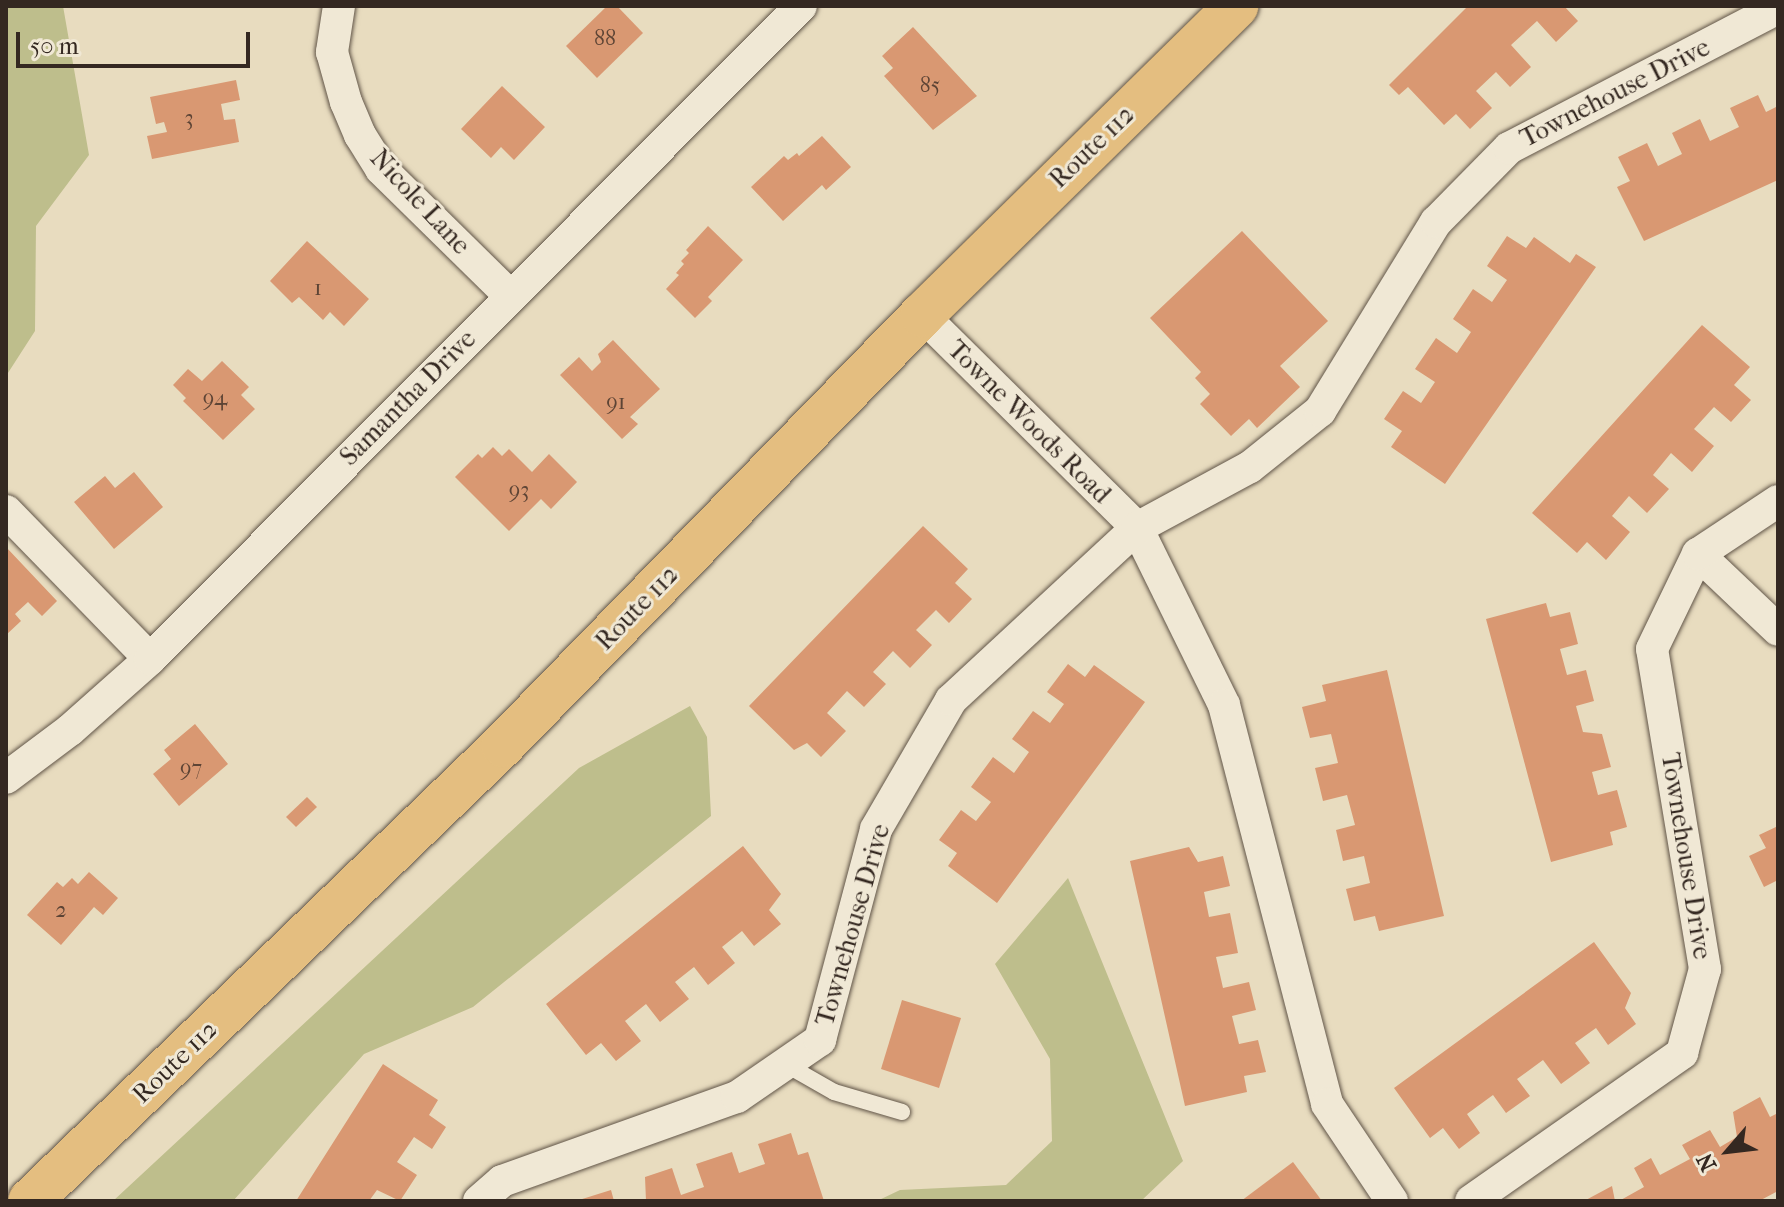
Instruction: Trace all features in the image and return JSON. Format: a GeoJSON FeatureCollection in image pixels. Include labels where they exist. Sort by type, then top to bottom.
{"type":"FeatureCollection","features":[{"type":"Feature","properties":{"kind":"main road","name":"Route 112"},"geometry":{"type":"LineString","coordinates":[[30,1201],[503,745],[922,315],[1236,6]]}},
{"type":"Feature","properties":{"kind":"street","name":"Nicole Lane"},"geometry":{"type":"LineString","coordinates":[[339,6],[332,52],[346,102],[360,135],[381,169],[509,295]]}},
{"type":"Feature","properties":{"kind":"street","name":"Samantha Drive"},"geometry":{"type":"LineString","coordinates":[[6,778],[70,730],[150,659],[509,295],[801,6]]}},
{"type":"Feature","properties":{"kind":"street","name":"Townehouse Drive"},"geometry":{"type":"LineString","coordinates":[[479,1201],[502,1181],[737,1097],[820,1040],[876,829],[951,700],[1137,528],[1250,467],[1320,411],[1436,222],[1509,148],[1778,8]]}},
{"type":"Feature","properties":{"kind":"street","name":"Towne Woods Road"},"geometry":{"type":"LineString","coordinates":[[922,315],[1137,528]]}},
{"type":"Feature","properties":{"kind":"street"},"geometry":{"type":"LineString","coordinates":[[1778,501],[1698,554],[1778,630]]}},
{"type":"Feature","properties":{"kind":"street"},"geometry":{"type":"LineString","coordinates":[[6,511],[150,659]]}},
{"type":"Feature","properties":{"kind":"street"},"geometry":{"type":"LineString","coordinates":[[1137,528],[1224,705],[1327,1104],[1392,1201]]}},
{"type":"Feature","properties":{"kind":"street","name":"Townehouse Drive"},"geometry":{"type":"LineString","coordinates":[[1471,1201],[1682,1053],[1705,969],[1652,649],[1698,554]]}},
{"type":"Feature","properties":{"kind":"lane"},"geometry":{"type":"LineString","coordinates":[[785,1064],[834,1092],[902,1112]]}},
{"type":"Feature","properties":{"kind":"green space"},"geometry":{"type":"Polygon","coordinates":[[[6,6],[63,6],[89,155],[36,226],[35,331],[6,376],[6,6]]]}},
{"type":"Feature","properties":{"kind":"green space"},"geometry":{"type":"Polygon","coordinates":[[[690,706],[707,737],[711,816],[473,1007],[364,1054],[233,1201],[113,1201],[579,768],[690,706]]]}},
{"type":"Feature","properties":{"kind":"green space"},"geometry":{"type":"Polygon","coordinates":[[[1068,878],[1183,1161],[1141,1201],[877,1201],[900,1190],[1006,1185],[1052,1141],[1050,1059],[995,964],[1068,878]]]}},
{"type":"Feature","properties":{"kind":"building"},"geometry":{"type":"Polygon","coordinates":[[[607,6],[617,6],[643,33],[597,78],[566,46],[607,6]]]}},
{"type":"Feature","properties":{"kind":"building"},"geometry":{"type":"Polygon","coordinates":[[[1468,6],[1564,6],[1578,21],[1556,42],[1537,21],[1511,45],[1531,67],[1510,87],[1496,72],[1476,91],[1492,108],[1470,129],[1456,114],[1444,125],[1408,87],[1399,95],[1389,85],[1468,6]]]}},
{"type":"Feature","properties":{"kind":"building"},"geometry":{"type":"Polygon","coordinates":[[[913,27],[977,96],[933,130],[884,76],[893,68],[882,56],[913,27]]]}},
{"type":"Feature","properties":{"kind":"building"},"geometry":{"type":"Polygon","coordinates":[[[236,80],[240,100],[221,104],[224,120],[235,119],[239,142],[152,159],[147,136],[167,132],[164,122],[156,124],[150,97],[236,80]]]}},
{"type":"Feature","properties":{"kind":"building"},"geometry":{"type":"Polygon","coordinates":[[[502,86],[545,127],[514,160],[501,147],[491,158],[461,129],[502,86]]]}},
{"type":"Feature","properties":{"kind":"building"},"geometry":{"type":"Polygon","coordinates":[[[1758,95],[1766,112],[1778,106],[1778,180],[1644,241],[1617,187],[1630,181],[1618,157],[1647,143],[1658,166],[1682,154],[1672,133],[1700,119],[1710,141],[1739,127],[1730,108],[1758,95]]]}},
{"type":"Feature","properties":{"kind":"building"},"geometry":{"type":"Polygon","coordinates":[[[822,136],[851,167],[826,190],[822,185],[783,221],[751,187],[784,156],[788,160],[797,153],[799,156],[822,136]]]}},
{"type":"Feature","properties":{"kind":"building"},"geometry":{"type":"Polygon","coordinates":[[[708,226],[743,260],[708,297],[712,301],[695,318],[666,289],[679,275],[676,273],[684,264],[681,261],[689,253],[686,250],[708,226]]]}},
{"type":"Feature","properties":{"kind":"building"},"geometry":{"type":"Polygon","coordinates":[[[1242,231],[1328,321],[1280,366],[1300,387],[1257,428],[1249,419],[1231,436],[1200,404],[1210,394],[1195,378],[1201,372],[1150,318],[1242,231]]]}},
{"type":"Feature","properties":{"kind":"building"},"geometry":{"type":"Polygon","coordinates":[[[1507,236],[1526,248],[1534,237],[1570,263],[1576,254],[1596,267],[1445,484],[1391,447],[1402,431],[1384,419],[1403,391],[1421,403],[1435,382],[1415,369],[1436,338],[1457,353],[1471,332],[1453,319],[1473,289],[1492,302],[1507,280],[1487,266],[1507,236]]]}},
{"type":"Feature","properties":{"kind":"building"},"geometry":{"type":"Polygon","coordinates":[[[307,241],[369,299],[344,326],[330,312],[323,320],[299,297],[292,303],[270,281],[307,241]]]}},
{"type":"Feature","properties":{"kind":"building"},"geometry":{"type":"Polygon","coordinates":[[[1702,325],[1750,367],[1734,385],[1751,400],[1731,422],[1714,407],[1694,429],[1714,446],[1692,472],[1671,453],[1653,475],[1669,489],[1647,513],[1629,496],[1612,516],[1630,532],[1606,560],[1587,542],[1577,553],[1532,513],[1702,325]]]}},
{"type":"Feature","properties":{"kind":"building"},"geometry":{"type":"Polygon","coordinates":[[[613,340],[660,389],[630,417],[638,424],[622,439],[560,375],[579,357],[592,371],[601,362],[598,354],[613,340]]]}},
{"type":"Feature","properties":{"kind":"building"},"geometry":{"type":"Polygon","coordinates":[[[222,361],[249,387],[241,395],[255,409],[223,440],[183,401],[186,398],[173,385],[188,369],[202,381],[222,361]]]}},
{"type":"Feature","properties":{"kind":"building"},"geometry":{"type":"Polygon","coordinates":[[[493,447],[502,456],[509,449],[532,472],[549,454],[577,482],[551,509],[541,499],[509,531],[455,477],[478,454],[482,458],[493,447]]]}},
{"type":"Feature","properties":{"kind":"building"},"geometry":{"type":"Polygon","coordinates":[[[134,472],[163,507],[114,549],[74,502],[105,476],[115,488],[134,472]]]}},
{"type":"Feature","properties":{"kind":"building"},"geometry":{"type":"Polygon","coordinates":[[[923,526],[968,569],[955,583],[972,599],[949,623],[936,610],[916,630],[932,645],[910,668],[893,651],[873,672],[886,684],[864,707],[847,691],[827,713],[846,731],[821,757],[807,743],[794,750],[749,706],[923,526]]]}},
{"type":"Feature","properties":{"kind":"building"},"geometry":{"type":"Polygon","coordinates":[[[6,547],[57,601],[42,616],[28,602],[15,614],[21,621],[6,635],[6,547]]]}},
{"type":"Feature","properties":{"kind":"building"},"geometry":{"type":"Polygon","coordinates":[[[1546,603],[1550,617],[1570,612],[1578,644],[1560,649],[1567,675],[1586,670],[1594,701],[1576,706],[1583,732],[1602,734],[1611,767],[1592,772],[1598,795],[1617,790],[1627,827],[1610,832],[1613,845],[1551,862],[1486,619],[1546,603]]]}},
{"type":"Feature","properties":{"kind":"building"},"geometry":{"type":"Polygon","coordinates":[[[1068,664],[1085,677],[1094,665],[1145,702],[997,903],[948,866],[957,853],[939,840],[961,810],[976,821],[991,802],[971,787],[993,757],[1014,773],[1029,752],[1012,739],[1033,711],[1050,723],[1064,704],[1047,692],[1068,664]]]}},
{"type":"Feature","properties":{"kind":"building"},"geometry":{"type":"Polygon","coordinates":[[[1387,670],[1444,916],[1379,931],[1375,916],[1354,921],[1346,889],[1370,883],[1364,856],[1343,861],[1336,830],[1355,825],[1347,795],[1323,801],[1315,768],[1338,763],[1331,734],[1310,738],[1302,707],[1326,701],[1322,685],[1387,670]]]}},
{"type":"Feature","properties":{"kind":"building"},"geometry":{"type":"Polygon","coordinates":[[[195,724],[228,764],[179,806],[153,774],[171,759],[164,750],[195,724]]]}},
{"type":"Feature","properties":{"kind":"building"},"geometry":{"type":"Polygon","coordinates":[[[307,797],[317,807],[296,827],[286,817],[307,797]]]}},
{"type":"Feature","properties":{"kind":"building"},"geometry":{"type":"Polygon","coordinates":[[[1778,826],[1778,880],[1764,887],[1749,856],[1766,848],[1759,835],[1778,826]]]}},
{"type":"Feature","properties":{"kind":"building"},"geometry":{"type":"Polygon","coordinates":[[[743,846],[781,894],[769,910],[781,924],[754,946],[742,931],[722,947],[735,963],[708,985],[694,967],[675,982],[689,999],[660,1022],[646,1004],[625,1021],[641,1041],[616,1061],[601,1043],[586,1055],[546,1004],[743,846]]]}},
{"type":"Feature","properties":{"kind":"building"},"geometry":{"type":"Polygon","coordinates":[[[1189,847],[1198,862],[1223,856],[1230,886],[1204,892],[1209,917],[1230,913],[1238,953],[1216,957],[1223,988],[1249,982],[1256,1010],[1232,1016],[1239,1044],[1258,1040],[1266,1072],[1244,1076],[1247,1092],[1185,1106],[1130,861],[1189,847]]]}},
{"type":"Feature","properties":{"kind":"building"},"geometry":{"type":"Polygon","coordinates":[[[89,872],[118,898],[103,915],[94,907],[61,945],[27,915],[57,882],[63,887],[72,878],[78,884],[89,872]]]}},
{"type":"Feature","properties":{"kind":"building"},"geometry":{"type":"Polygon","coordinates":[[[1594,942],[1631,993],[1625,1008],[1636,1024],[1608,1045],[1596,1028],[1575,1043],[1590,1063],[1561,1084],[1543,1060],[1517,1079],[1530,1096],[1506,1113],[1493,1095],[1467,1114],[1480,1133],[1459,1149],[1443,1128],[1430,1138],[1394,1088],[1594,942]]]}},
{"type":"Feature","properties":{"kind":"building"},"geometry":{"type":"Polygon","coordinates":[[[902,1000],[961,1018],[939,1088],[881,1069],[902,1000]]]}},
{"type":"Feature","properties":{"kind":"building"},"geometry":{"type":"Polygon","coordinates":[[[383,1064],[438,1100],[429,1115],[446,1127],[432,1149],[414,1137],[397,1162],[417,1175],[400,1201],[377,1190],[369,1201],[296,1201],[383,1064]]]}},
{"type":"Feature","properties":{"kind":"building"},"geometry":{"type":"Polygon","coordinates":[[[1760,1097],[1770,1117],[1778,1113],[1778,1191],[1759,1201],[1619,1201],[1644,1187],[1634,1168],[1651,1158],[1660,1175],[1690,1159],[1682,1145],[1710,1130],[1720,1147],[1737,1137],[1733,1112],[1760,1097]]]}},
{"type":"Feature","properties":{"kind":"building"},"geometry":{"type":"Polygon","coordinates":[[[791,1133],[798,1155],[808,1152],[824,1201],[646,1201],[645,1177],[672,1168],[681,1195],[704,1187],[696,1164],[732,1152],[739,1173],[765,1164],[758,1144],[791,1133]]]}},
{"type":"Feature","properties":{"kind":"building"},"geometry":{"type":"Polygon","coordinates":[[[1293,1162],[1322,1201],[1241,1201],[1293,1162]]]}},
{"type":"Feature","properties":{"kind":"building"},"geometry":{"type":"Polygon","coordinates":[[[1612,1186],[1615,1201],[1584,1201],[1612,1186]]]}},
{"type":"Feature","properties":{"kind":"building"},"geometry":{"type":"Polygon","coordinates":[[[611,1190],[614,1201],[579,1201],[579,1200],[611,1190]]]}}]}
